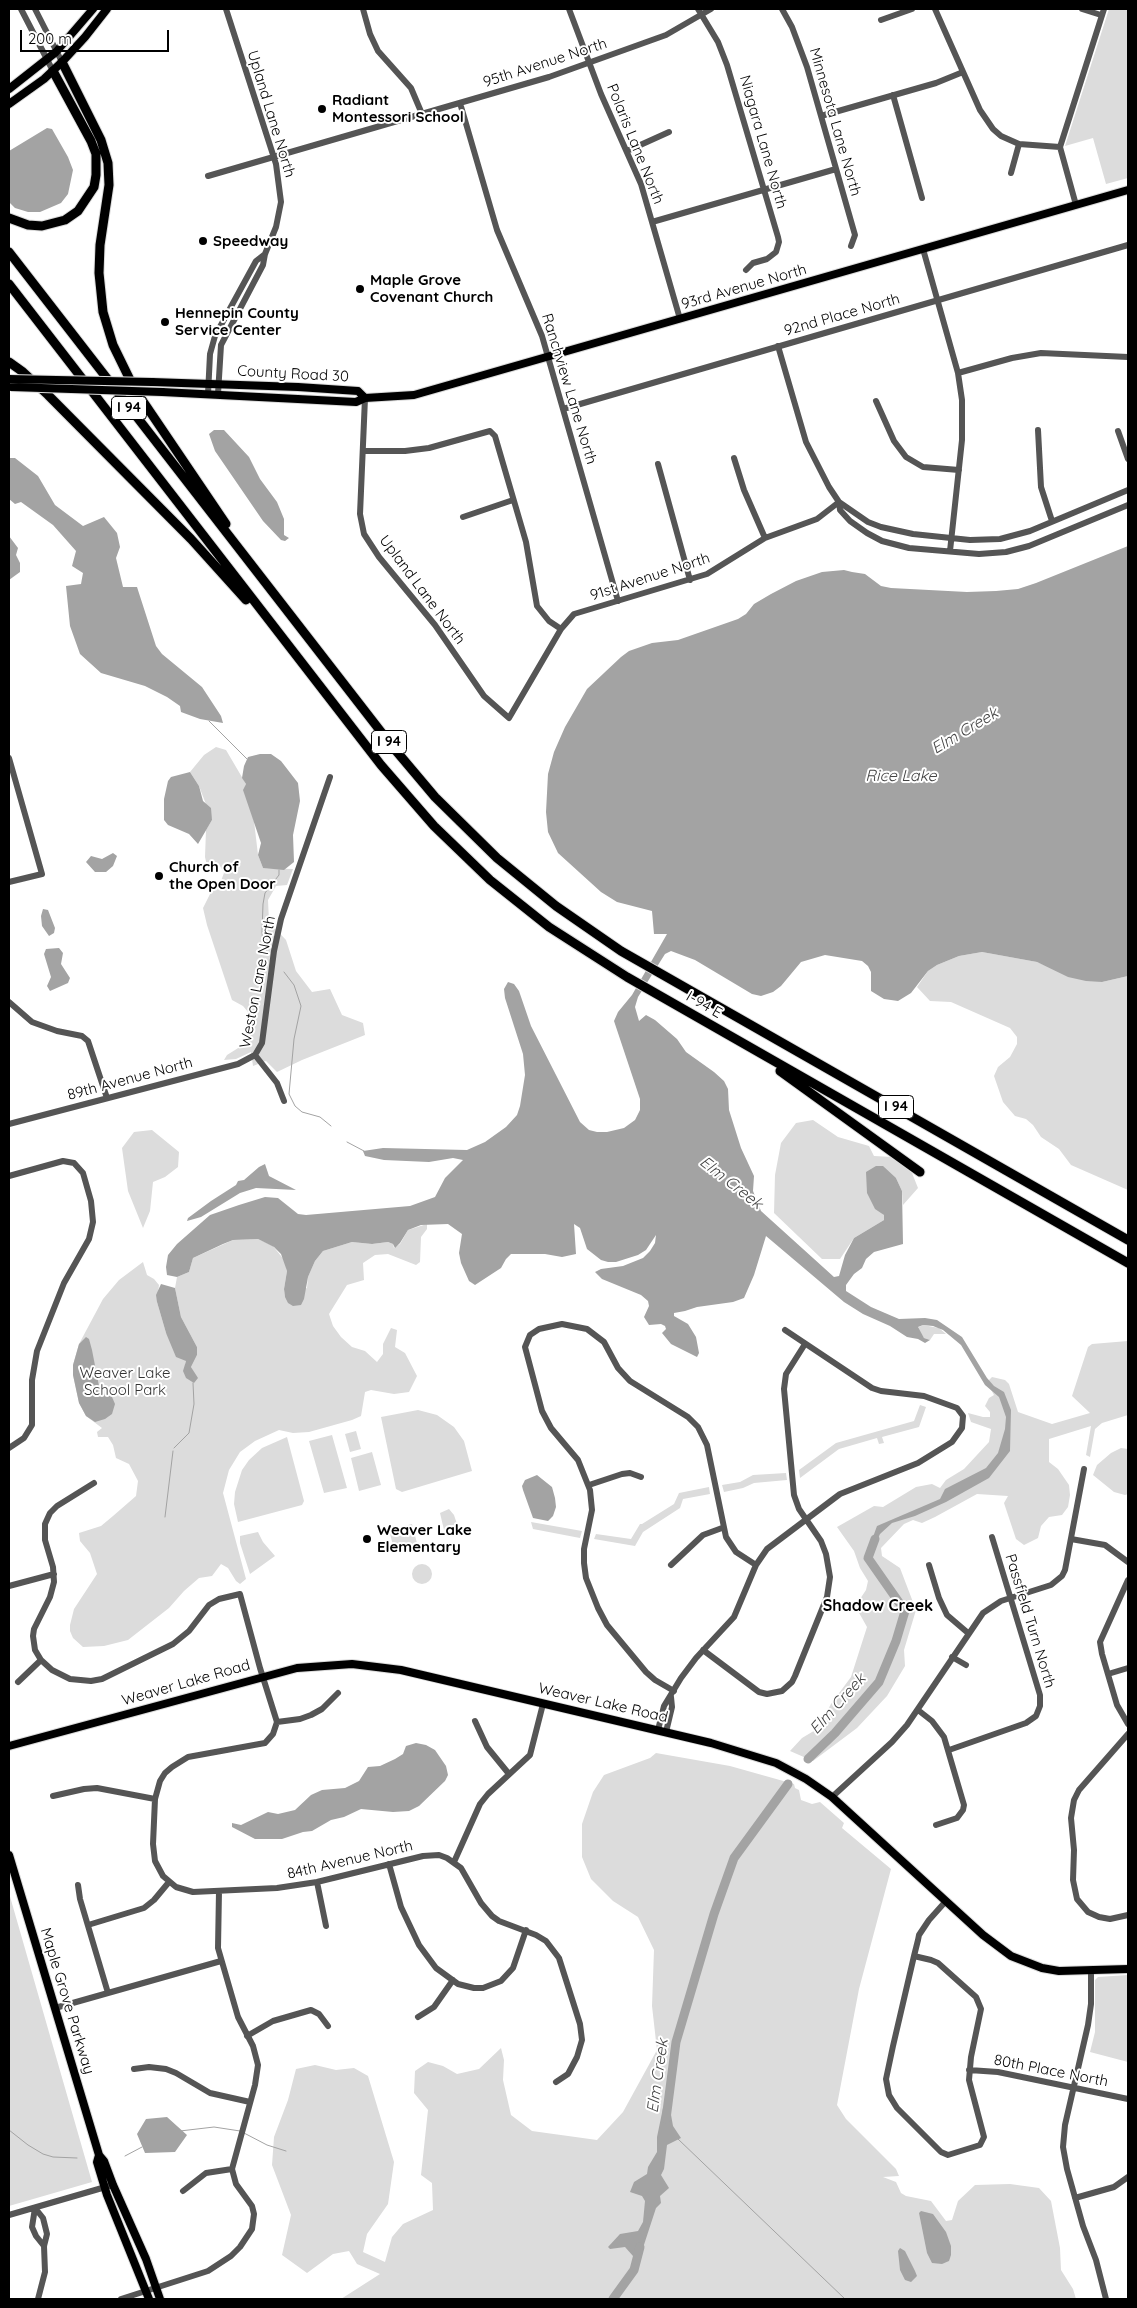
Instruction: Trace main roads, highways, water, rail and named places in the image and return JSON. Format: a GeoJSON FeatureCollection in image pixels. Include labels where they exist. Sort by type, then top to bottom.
{"type":"FeatureCollection","features":[{"type":"Feature","properties":{"kind":"highway"},"geometry":{"type":"LineString","coordinates":[[62,62],[102,140],[108,163],[109,185],[100,245],[99,273],[103,312],[113,345],[134,388],[225,522],[250,563]]}},
{"type":"Feature","properties":{"kind":"highway"},"geometry":{"type":"LineString","coordinates":[[9,218],[28,225],[42,226],[59,222],[78,211],[94,187],[96,154],[91,141],[53,71]]}},
{"type":"Feature","properties":{"kind":"highway","name":"I 94"},"geometry":{"type":"LineString","coordinates":[[9,252],[392,746],[451,814],[523,881],[576,921],[637,960],[1128,1240]]}},
{"type":"Feature","properties":{"kind":"highway","name":"I 94"},"geometry":{"type":"LineString","coordinates":[[9,284],[281,636]]}},
{"type":"Feature","properties":{"kind":"highway"},"geometry":{"type":"LineString","coordinates":[[9,362],[48,395],[192,538],[254,609],[281,636]]}},
{"type":"Feature","properties":{"kind":"highway","name":"I-94 E"},"geometry":{"type":"LineString","coordinates":[[281,636],[396,784],[452,845],[496,885],[576,945],[741,1043]]}},
{"type":"Feature","properties":{"kind":"highway"},"geometry":{"type":"LineString","coordinates":[[741,1043],[920,1172]]}},
{"type":"Feature","properties":{"kind":"highway","name":"I 94"},"geometry":{"type":"LineString","coordinates":[[741,1043],[1128,1263]]}},
{"type":"Feature","properties":{"kind":"main road"},"geometry":{"type":"LineString","coordinates":[[9,89],[56,52],[92,9]]}},
{"type":"Feature","properties":{"kind":"main road"},"geometry":{"type":"LineString","coordinates":[[9,104],[53,71],[85,37],[107,9]]}},
{"type":"Feature","properties":{"kind":"main road","name":"93rd Avenue North"},"geometry":{"type":"LineString","coordinates":[[365,398],[414,395],[549,358],[1128,190]]}},
{"type":"Feature","properties":{"kind":"main road","name":"County Road 30"},"geometry":{"type":"LineString","coordinates":[[152,382],[218,384],[358,391],[365,398],[356,402],[9,384],[152,382]]}},
{"type":"Feature","properties":{"kind":"main road","name":"Weaver Lake Road"},"geometry":{"type":"LineString","coordinates":[[9,1746],[262,1676],[319,1665],[369,1665],[401,1670],[662,1731],[760,1757],[794,1772],[832,1797],[984,1935],[1012,1956],[1042,1968],[1059,1971],[1128,1969]]}},
{"type":"Feature","properties":{"kind":"main road","name":"Maple Grove Parkway"},"geometry":{"type":"LineString","coordinates":[[9,1855],[99,2155],[97,2162],[146,2259],[160,2299]]}},
{"type":"Feature","properties":{"kind":"main road","name":"Maple Grove Parkway"},"geometry":{"type":"LineString","coordinates":[[109,2186],[149,2299]]}},
{"type":"Feature","properties":{"kind":"water"},"geometry":{"type":"Polygon","coordinates":[[[47,128],[52,129],[73,170],[68,194],[61,203],[40,212],[28,212],[15,208],[9,202],[9,151],[47,128]]]}},
{"type":"Feature","properties":{"kind":"water"},"geometry":{"type":"Polygon","coordinates":[[[214,430],[224,430],[249,457],[260,479],[277,502],[284,519],[284,535],[289,538],[285,541],[281,540],[263,521],[215,451],[209,434],[214,430]]]}},
{"type":"Feature","properties":{"kind":"water"},"geometry":{"type":"Polygon","coordinates":[[[9,458],[15,458],[38,476],[55,505],[83,526],[104,517],[117,533],[120,547],[116,558],[123,587],[137,587],[156,646],[162,654],[202,687],[221,716],[223,723],[200,719],[181,712],[180,706],[167,697],[145,686],[101,673],[80,654],[70,626],[66,586],[81,584],[83,573],[72,566],[76,551],[53,525],[21,502],[15,504],[9,499],[9,458]]]}},
{"type":"Feature","properties":{"kind":"water"},"geometry":{"type":"Polygon","coordinates":[[[9,536],[18,548],[16,555],[20,563],[20,572],[9,580],[9,536]]]}},
{"type":"Feature","properties":{"kind":"water","name":"Rice Lake"},"geometry":{"type":"Polygon","coordinates":[[[1128,546],[1128,976],[1102,982],[1086,981],[1068,977],[1037,962],[982,952],[959,956],[937,965],[928,971],[911,993],[898,1001],[884,999],[871,991],[871,972],[862,961],[825,955],[801,962],[781,986],[773,992],[761,996],[752,994],[695,960],[671,951],[665,954],[638,997],[635,1007],[639,1021],[646,1015],[655,1020],[677,1039],[686,1052],[724,1081],[728,1089],[729,1110],[741,1148],[754,1176],[753,1191],[761,1211],[834,1277],[839,1276],[845,1255],[854,1238],[884,1220],[884,1215],[875,1209],[867,1193],[866,1172],[876,1166],[883,1166],[896,1178],[902,1191],[903,1244],[874,1252],[866,1259],[862,1268],[854,1274],[846,1285],[846,1291],[871,1307],[899,1319],[925,1318],[937,1320],[962,1337],[987,1378],[994,1386],[1004,1392],[1011,1410],[1010,1451],[989,1478],[946,1502],[915,1516],[892,1523],[880,1534],[873,1549],[869,1548],[877,1526],[940,1499],[945,1489],[986,1468],[998,1453],[1005,1429],[1006,1417],[999,1397],[985,1385],[961,1345],[943,1330],[933,1326],[923,1325],[918,1327],[924,1338],[930,1340],[925,1343],[918,1339],[907,1337],[890,1326],[863,1314],[844,1302],[766,1236],[754,1275],[744,1298],[733,1302],[697,1307],[674,1313],[674,1316],[688,1324],[696,1337],[699,1353],[697,1357],[671,1344],[662,1333],[666,1329],[665,1326],[661,1324],[649,1325],[644,1317],[649,1306],[648,1301],[641,1295],[602,1279],[595,1272],[601,1269],[623,1266],[643,1258],[655,1243],[656,1235],[646,1250],[638,1255],[616,1262],[608,1262],[601,1260],[587,1249],[580,1228],[574,1224],[576,1254],[562,1257],[545,1254],[511,1254],[501,1268],[475,1285],[469,1281],[461,1263],[459,1253],[462,1234],[448,1224],[421,1225],[408,1230],[395,1248],[393,1244],[388,1242],[372,1244],[352,1242],[323,1251],[315,1261],[308,1277],[301,1305],[293,1306],[288,1303],[285,1297],[284,1289],[287,1271],[281,1254],[274,1247],[258,1239],[233,1240],[193,1258],[189,1272],[177,1277],[167,1275],[168,1255],[177,1244],[210,1215],[265,1197],[278,1198],[298,1214],[306,1215],[410,1206],[435,1197],[445,1178],[463,1160],[453,1158],[429,1162],[384,1160],[365,1156],[363,1151],[383,1148],[467,1150],[485,1142],[506,1127],[517,1115],[525,1075],[523,1054],[505,998],[504,989],[508,982],[514,984],[519,991],[531,1026],[580,1122],[589,1130],[607,1132],[624,1128],[635,1120],[640,1110],[640,1099],[614,1021],[618,1012],[632,995],[667,934],[654,934],[652,911],[617,902],[601,892],[558,853],[548,832],[546,812],[548,774],[554,752],[565,727],[587,689],[621,657],[629,651],[652,643],[678,640],[738,619],[746,614],[754,604],[771,594],[796,581],[822,572],[844,570],[865,574],[881,586],[891,588],[967,592],[996,591],[1018,589],[1036,583],[1128,546]]]}},
{"type":"Feature","properties":{"kind":"water"},"geometry":{"type":"Polygon","coordinates":[[[271,754],[281,761],[298,783],[300,801],[293,835],[294,862],[284,870],[263,868],[258,855],[261,843],[243,790],[246,784],[242,778],[248,757],[271,754]]]}},
{"type":"Feature","properties":{"kind":"water"},"geometry":{"type":"Polygon","coordinates":[[[190,772],[199,786],[203,801],[211,808],[212,820],[198,844],[189,834],[168,825],[164,820],[164,799],[168,781],[171,777],[190,772]]]}},
{"type":"Feature","properties":{"kind":"water"},"geometry":{"type":"Polygon","coordinates":[[[113,853],[117,856],[113,866],[106,872],[95,872],[86,862],[91,856],[102,859],[113,853]]]}},
{"type":"Feature","properties":{"kind":"water"},"geometry":{"type":"Polygon","coordinates":[[[43,909],[48,910],[55,928],[54,933],[49,936],[42,926],[41,916],[43,909]]]}},
{"type":"Feature","properties":{"kind":"water"},"geometry":{"type":"Polygon","coordinates":[[[59,948],[63,953],[61,964],[70,978],[68,983],[50,991],[47,986],[51,977],[44,954],[46,949],[59,948]]]}},
{"type":"Feature","properties":{"kind":"water"},"geometry":{"type":"Polygon","coordinates":[[[265,1164],[269,1176],[296,1190],[256,1188],[240,1193],[201,1217],[187,1221],[188,1218],[211,1201],[236,1185],[238,1181],[244,1180],[265,1164]]]}},
{"type":"Feature","properties":{"kind":"water"},"geometry":{"type":"Polygon","coordinates":[[[161,1284],[175,1288],[181,1317],[197,1347],[197,1355],[191,1367],[198,1378],[194,1383],[186,1378],[183,1371],[186,1361],[176,1357],[166,1333],[156,1295],[161,1284]]]}},
{"type":"Feature","properties":{"kind":"water"},"geometry":{"type":"Polygon","coordinates":[[[86,1337],[89,1339],[92,1350],[99,1386],[103,1393],[112,1397],[115,1404],[112,1414],[105,1419],[95,1422],[86,1416],[79,1403],[73,1375],[73,1365],[79,1344],[86,1337]]]}},
{"type":"Feature","properties":{"kind":"water"},"geometry":{"type":"Polygon","coordinates":[[[537,1475],[552,1487],[555,1498],[556,1507],[553,1516],[548,1521],[533,1518],[522,1486],[525,1480],[537,1475]]]}},
{"type":"Feature","properties":{"kind":"water"},"geometry":{"type":"Polygon","coordinates":[[[416,1743],[426,1745],[435,1750],[446,1766],[448,1775],[445,1781],[419,1806],[409,1811],[393,1812],[361,1809],[344,1817],[331,1820],[312,1831],[282,1839],[255,1839],[232,1827],[232,1823],[241,1825],[268,1812],[278,1814],[295,1810],[311,1795],[322,1790],[345,1788],[359,1781],[368,1767],[380,1766],[395,1759],[403,1754],[406,1746],[416,1743]]]}},
{"type":"Feature","properties":{"kind":"water"},"geometry":{"type":"Polygon","coordinates":[[[663,2108],[670,2109],[673,2126],[681,2138],[667,2145],[664,2169],[661,2175],[669,2188],[660,2196],[661,2203],[656,2208],[640,2257],[633,2256],[625,2247],[610,2249],[608,2247],[620,2234],[638,2231],[643,2222],[645,2201],[642,2196],[630,2192],[634,2182],[647,2174],[648,2167],[657,2152],[657,2137],[663,2108]]]}},
{"type":"Feature","properties":{"kind":"water"},"geometry":{"type":"Polygon","coordinates":[[[167,2117],[187,2135],[175,2152],[145,2153],[137,2134],[146,2119],[167,2117]]]}},
{"type":"Feature","properties":{"kind":"water"},"geometry":{"type":"Polygon","coordinates":[[[921,2211],[933,2214],[946,2232],[951,2246],[949,2261],[942,2264],[932,2263],[927,2253],[919,2213],[921,2211]]]}},
{"type":"Feature","properties":{"kind":"water"},"geometry":{"type":"Polygon","coordinates":[[[900,2248],[905,2251],[917,2276],[911,2282],[905,2280],[900,2270],[898,2251],[900,2248]]]}},
{"type":"Feature","properties":{"kind":"waterway"},"geometry":{"type":"LineString","coordinates":[[209,721],[247,759]]}},
{"type":"Feature","properties":{"kind":"waterway"},"geometry":{"type":"LineString","coordinates":[[268,954],[263,944],[263,904],[265,893],[279,875],[279,870]]}},
{"type":"Feature","properties":{"kind":"waterway"},"geometry":{"type":"LineString","coordinates":[[284,972],[294,985],[301,1006],[294,1039],[289,1094],[295,1106],[302,1112],[320,1117],[331,1126]]}},
{"type":"Feature","properties":{"kind":"waterway"},"geometry":{"type":"LineString","coordinates":[[347,1142],[364,1151]]}},
{"type":"Feature","properties":{"kind":"waterway"},"geometry":{"type":"LineString","coordinates":[[174,1448],[189,1433],[194,1404],[193,1383]]}},
{"type":"Feature","properties":{"kind":"waterway"},"geometry":{"type":"LineString","coordinates":[[165,1517],[173,1451]]}},
{"type":"Feature","properties":{"kind":"waterway","name":"Elm Creek"},"geometry":{"type":"LineString","coordinates":[[808,1759],[835,1733],[879,1682],[896,1641],[905,1611],[868,1558],[875,1539]]}},
{"type":"Feature","properties":{"kind":"waterway","name":"Elm Creek"},"geometry":{"type":"LineString","coordinates":[[666,2119],[676,2042],[714,1914],[734,1858],[788,1784]]}},
{"type":"Feature","properties":{"kind":"waterway"},"geometry":{"type":"LineString","coordinates":[[180,2131],[214,2127],[240,2131]]}},
{"type":"Feature","properties":{"kind":"waterway"},"geometry":{"type":"LineString","coordinates":[[9,2130],[43,2154],[53,2157],[77,2158]]}},
{"type":"Feature","properties":{"kind":"waterway"},"geometry":{"type":"LineString","coordinates":[[244,2133],[267,2145],[286,2151]]}},
{"type":"Feature","properties":{"kind":"waterway"},"geometry":{"type":"LineString","coordinates":[[678,2139],[845,2299]]}},
{"type":"Feature","properties":{"kind":"waterway"},"geometry":{"type":"LineString","coordinates":[[125,2156],[142,2147]]}},
{"type":"Feature","properties":{"kind":"waterway","name":"Elm Creek"},"geometry":{"type":"LineString","coordinates":[[613,2299],[634,2270],[640,2247]]}},
{"type":"Feature","properties":{"kind":"place","name":"Radiant Montessori School"},"geometry":{"type":"Point","coordinates":[322,109]}},
{"type":"Feature","properties":{"kind":"place","name":"Speedway"},"geometry":{"type":"Point","coordinates":[203,241]}},
{"type":"Feature","properties":{"kind":"place","name":"Maple Grove Covenant Church"},"geometry":{"type":"Point","coordinates":[360,289]}},
{"type":"Feature","properties":{"kind":"place","name":"Hennepin County Service Center"},"geometry":{"type":"Point","coordinates":[165,322]}},
{"type":"Feature","properties":{"kind":"place","name":"Church of the Open Door"},"geometry":{"type":"Point","coordinates":[159,876]}},
{"type":"Feature","properties":{"kind":"place","name":"Weaver Lake Elementary"},"geometry":{"type":"Point","coordinates":[367,1539]}},
{"type":"Feature","properties":{"kind":"district","name":"Shadow Creek"},"geometry":{"type":"Point","coordinates":[878,1606]}},
{"type":"Feature","properties":{"kind":"park label","name":"Weaver Lake School Park"},"geometry":{"type":"Point","coordinates":[125,1382]}}]}
